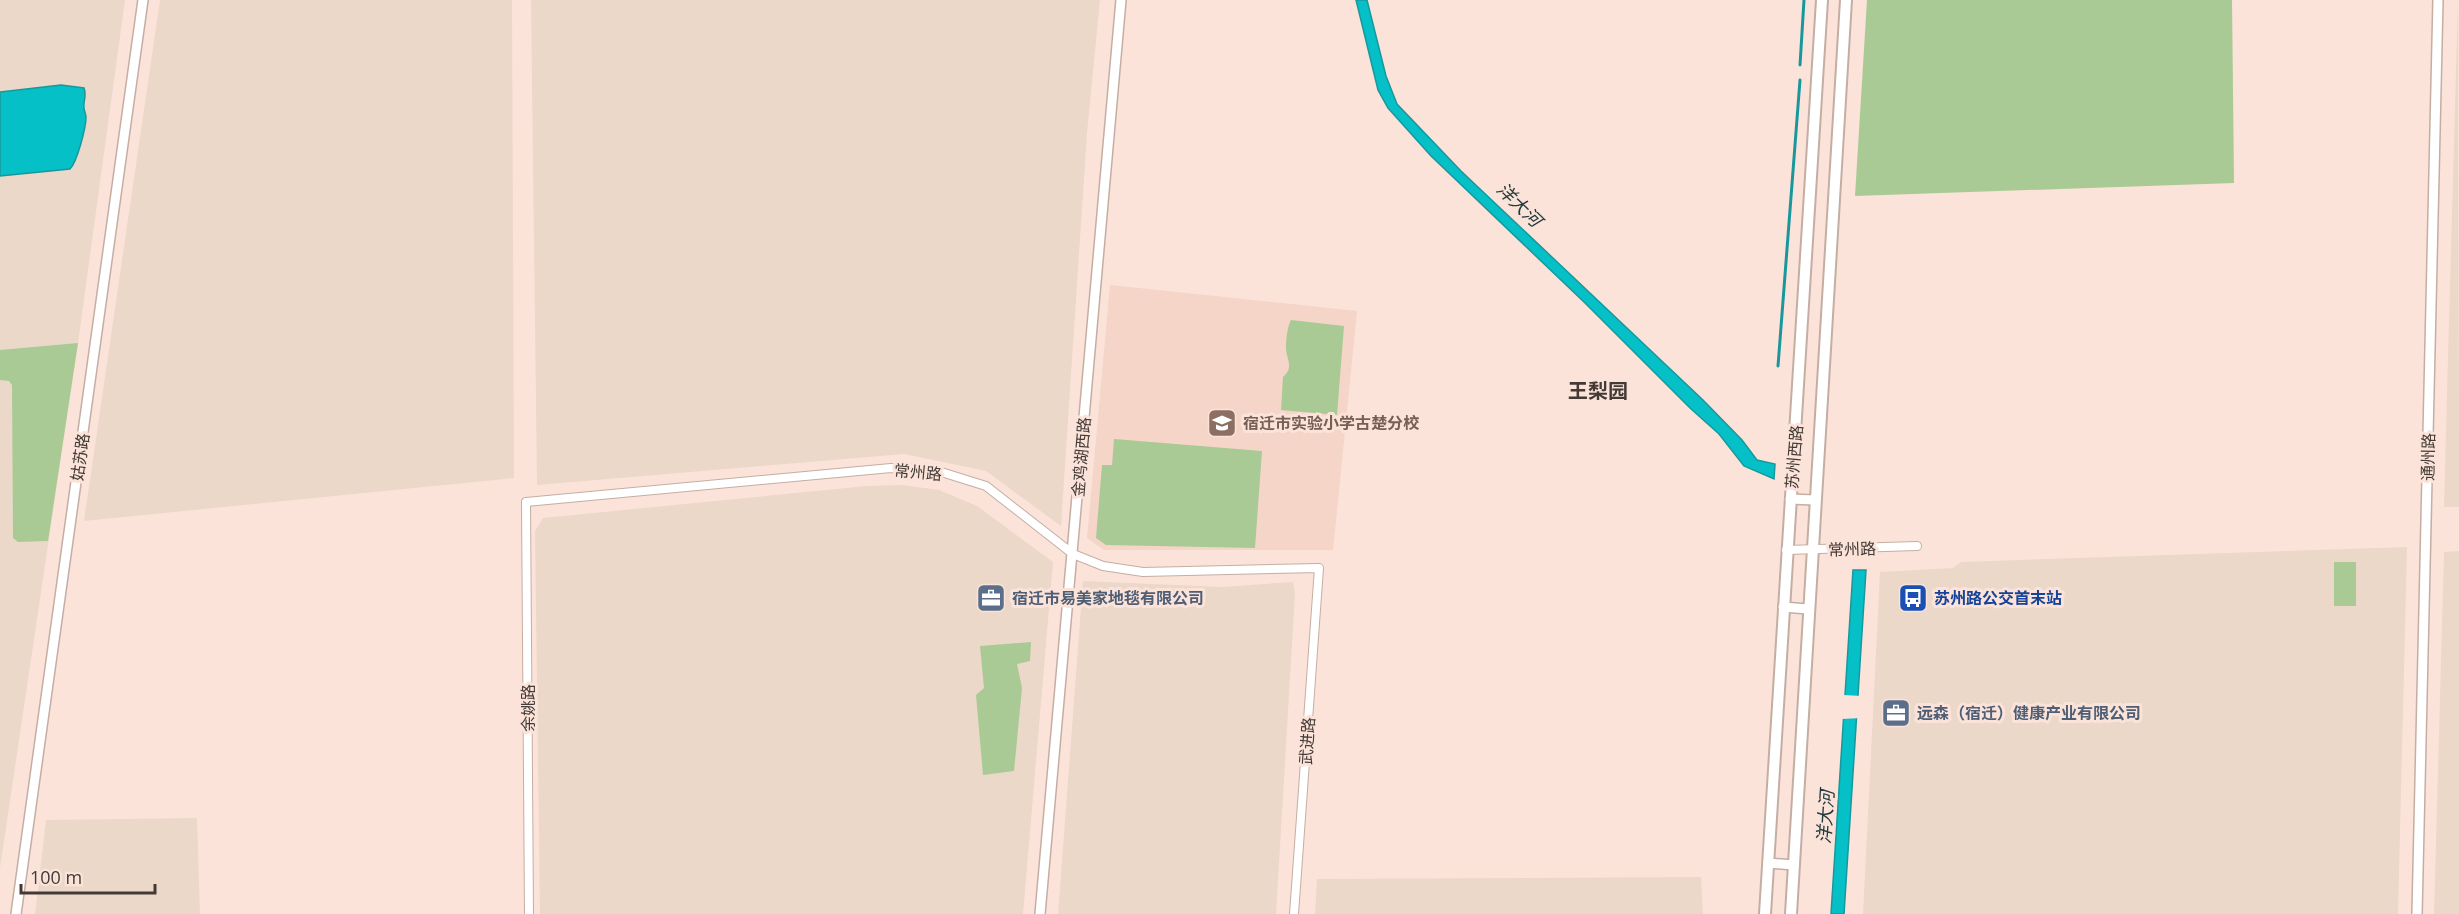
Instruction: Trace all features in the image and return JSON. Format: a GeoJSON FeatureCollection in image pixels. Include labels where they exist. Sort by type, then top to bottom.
{"type":"FeatureCollection","features":[{"type":"Feature","properties":{"kind":"main road","name":"苏州西路"},"geometry":{"type":"LineString","coordinates":[[1765,914],[1822,0]]}},
{"type":"Feature","properties":{"kind":"main road","name":"苏州西路"},"geometry":{"type":"LineString","coordinates":[[1791,914],[1846,0]]}},
{"type":"Feature","properties":{"kind":"street","name":"姑苏路"},"geometry":{"type":"LineString","coordinates":[[16,914],[143,0]]}},
{"type":"Feature","properties":{"kind":"street","name":"金鸡湖西路"},"geometry":{"type":"LineString","coordinates":[[1040,914],[1121,0]]}},
{"type":"Feature","properties":{"kind":"street","name":"通州路"},"geometry":{"type":"LineString","coordinates":[[2417,914],[2438,0]]}},
{"type":"Feature","properties":{"kind":"street","name":"常州路"},"geometry":{"type":"LineString","coordinates":[[526,502],[891,468],[938,471],[986,486],[1073,554],[1103,566],[1143,572],[1319,568]]}},
{"type":"Feature","properties":{"kind":"street"},"geometry":{"type":"LineString","coordinates":[[1790,499],[1815,500]]}},
{"type":"Feature","properties":{"kind":"street","name":"余姚路"},"geometry":{"type":"LineString","coordinates":[[526,502],[529,914]]}},
{"type":"Feature","properties":{"kind":"street","name":"常州路"},"geometry":{"type":"LineString","coordinates":[[1786,550],[1917,546]]}},
{"type":"Feature","properties":{"kind":"street","name":"武进路"},"geometry":{"type":"LineString","coordinates":[[1294,914],[1319,568]]}},
{"type":"Feature","properties":{"kind":"street"},"geometry":{"type":"LineString","coordinates":[[1783,607],[1809,609]]}},
{"type":"Feature","properties":{"kind":"street"},"geometry":{"type":"LineString","coordinates":[[1768,863],[1794,865]]}},
{"type":"Feature","properties":{"kind":"shaded area"},"geometry":{"type":"Polygon","coordinates":[[[0,0],[125,0],[78,343],[0,868],[0,0]]]}},
{"type":"Feature","properties":{"kind":"shaded area"},"geometry":{"type":"Polygon","coordinates":[[[160,0],[512,0],[514,478],[84,521],[160,0]]]}},
{"type":"Feature","properties":{"kind":"shaded area"},"geometry":{"type":"Polygon","coordinates":[[[531,0],[1100,0],[1087,133],[1061,526],[986,471],[904,454],[537,485],[531,0]]]}},
{"type":"Feature","properties":{"kind":"shaded area"},"geometry":{"type":"Polygon","coordinates":[[[2458,0],[2459,507],[2444,507],[2447,394],[2458,0]]]}},
{"type":"Feature","properties":{"kind":"shaded area","name":"宿迁市实验小学古楚分校"},"geometry":{"type":"Polygon","coordinates":[[[1110,285],[1357,311],[1333,550],[1104,550],[1087,538],[1110,285]]]}},
{"type":"Feature","properties":{"kind":"shaded area"},"geometry":{"type":"Polygon","coordinates":[[[902,485],[939,490],[977,506],[1053,562],[1023,914],[540,914],[535,531],[543,518],[867,486],[902,485]]]}},
{"type":"Feature","properties":{"kind":"shaded area"},"geometry":{"type":"Polygon","coordinates":[[[2407,547],[2398,914],[1863,914],[1880,572],[1953,568],[1961,562],[2407,547]]]}},
{"type":"Feature","properties":{"kind":"shaded area"},"geometry":{"type":"Polygon","coordinates":[[[2459,551],[2459,914],[2434,914],[2444,552],[2459,551]]]}},
{"type":"Feature","properties":{"kind":"shaded area"},"geometry":{"type":"Polygon","coordinates":[[[1083,581],[1222,587],[1293,582],[1295,593],[1276,914],[1058,914],[1083,581]]]}},
{"type":"Feature","properties":{"kind":"shaded area"},"geometry":{"type":"Polygon","coordinates":[[[197,818],[200,914],[35,914],[46,820],[197,818]]]}},
{"type":"Feature","properties":{"kind":"shaded area"},"geometry":{"type":"Polygon","coordinates":[[[1701,877],[1703,914],[1315,914],[1317,879],[1701,877]]]}},
{"type":"Feature","properties":{"kind":"green space"},"geometry":{"type":"Polygon","coordinates":[[[1867,0],[2232,0],[2234,183],[1855,196],[1867,0]]]}},
{"type":"Feature","properties":{"kind":"green space"},"geometry":{"type":"Polygon","coordinates":[[[1291,320],[1344,326],[1337,415],[1281,410],[1283,377],[1289,367],[1286,346],[1291,320]]]}},
{"type":"Feature","properties":{"kind":"green space"},"geometry":{"type":"Polygon","coordinates":[[[78,343],[48,541],[18,542],[13,538],[12,385],[9,381],[0,380],[0,350],[78,343]]]}},
{"type":"Feature","properties":{"kind":"green space"},"geometry":{"type":"Polygon","coordinates":[[[1114,439],[1262,451],[1255,548],[1106,545],[1096,538],[1102,465],[1112,465],[1114,439]]]}},
{"type":"Feature","properties":{"kind":"green space"},"geometry":{"type":"Polygon","coordinates":[[[2334,562],[2356,562],[2356,606],[2334,606],[2334,562]]]}},
{"type":"Feature","properties":{"kind":"green space"},"geometry":{"type":"Polygon","coordinates":[[[1031,642],[1030,661],[1017,664],[1022,688],[1014,771],[983,775],[976,695],[984,688],[980,646],[1031,642]]]}},
{"type":"Feature","properties":{"kind":"water"},"geometry":{"type":"Polygon","coordinates":[[[1356,0],[1367,0],[1386,76],[1397,104],[1461,171],[1703,400],[1742,440],[1757,460],[1775,464],[1774,479],[1744,466],[1719,434],[1431,156],[1388,108],[1378,90],[1356,0]]]}},
{"type":"Feature","properties":{"kind":"water"},"geometry":{"type":"Polygon","coordinates":[[[61,85],[84,88],[85,91],[86,122],[73,165],[70,169],[0,176],[0,92],[61,85]]]}},
{"type":"Feature","properties":{"kind":"water"},"geometry":{"type":"Polygon","coordinates":[[[1853,570],[1866,570],[1844,914],[1831,914],[1853,570]]]}},
{"type":"Feature","properties":{"kind":"pier"},"geometry":{"type":"Polygon","coordinates":[[[1843,695],[1862,696],[1861,718],[1842,719],[1843,695]]]}},
{"type":"Feature","properties":{"kind":"waterway"},"geometry":{"type":"LineString","coordinates":[[1800,65],[1804,0]]}},
{"type":"Feature","properties":{"kind":"waterway"},"geometry":{"type":"LineString","coordinates":[[1778,366],[1800,80]]}},
{"type":"Feature","properties":{"kind":"place","name":"宿迁市实验小学古楚分校"},"geometry":{"type":"Point","coordinates":[1222,423]}},
{"type":"Feature","properties":{"kind":"place","name":"宿迁市易美家地毯有限公司"},"geometry":{"type":"Point","coordinates":[991,598]}},
{"type":"Feature","properties":{"kind":"place","name":"苏州路公交首末站"},"geometry":{"type":"Point","coordinates":[1913,598]}},
{"type":"Feature","properties":{"kind":"place","name":"远森（宿迁）健康产业有限公司"},"geometry":{"type":"Point","coordinates":[1896,713]}},
{"type":"Feature","properties":{"kind":"district","name":"王梨园"},"geometry":{"type":"Point","coordinates":[1598,391]}},
{"type":"Feature","properties":{"kind":"water label","name":"洋大河"},"geometry":{"type":"Point","coordinates":[1519,205]}},
{"type":"Feature","properties":{"kind":"water label","name":"洋大河"},"geometry":{"type":"Point","coordinates":[1826,817]}}]}
